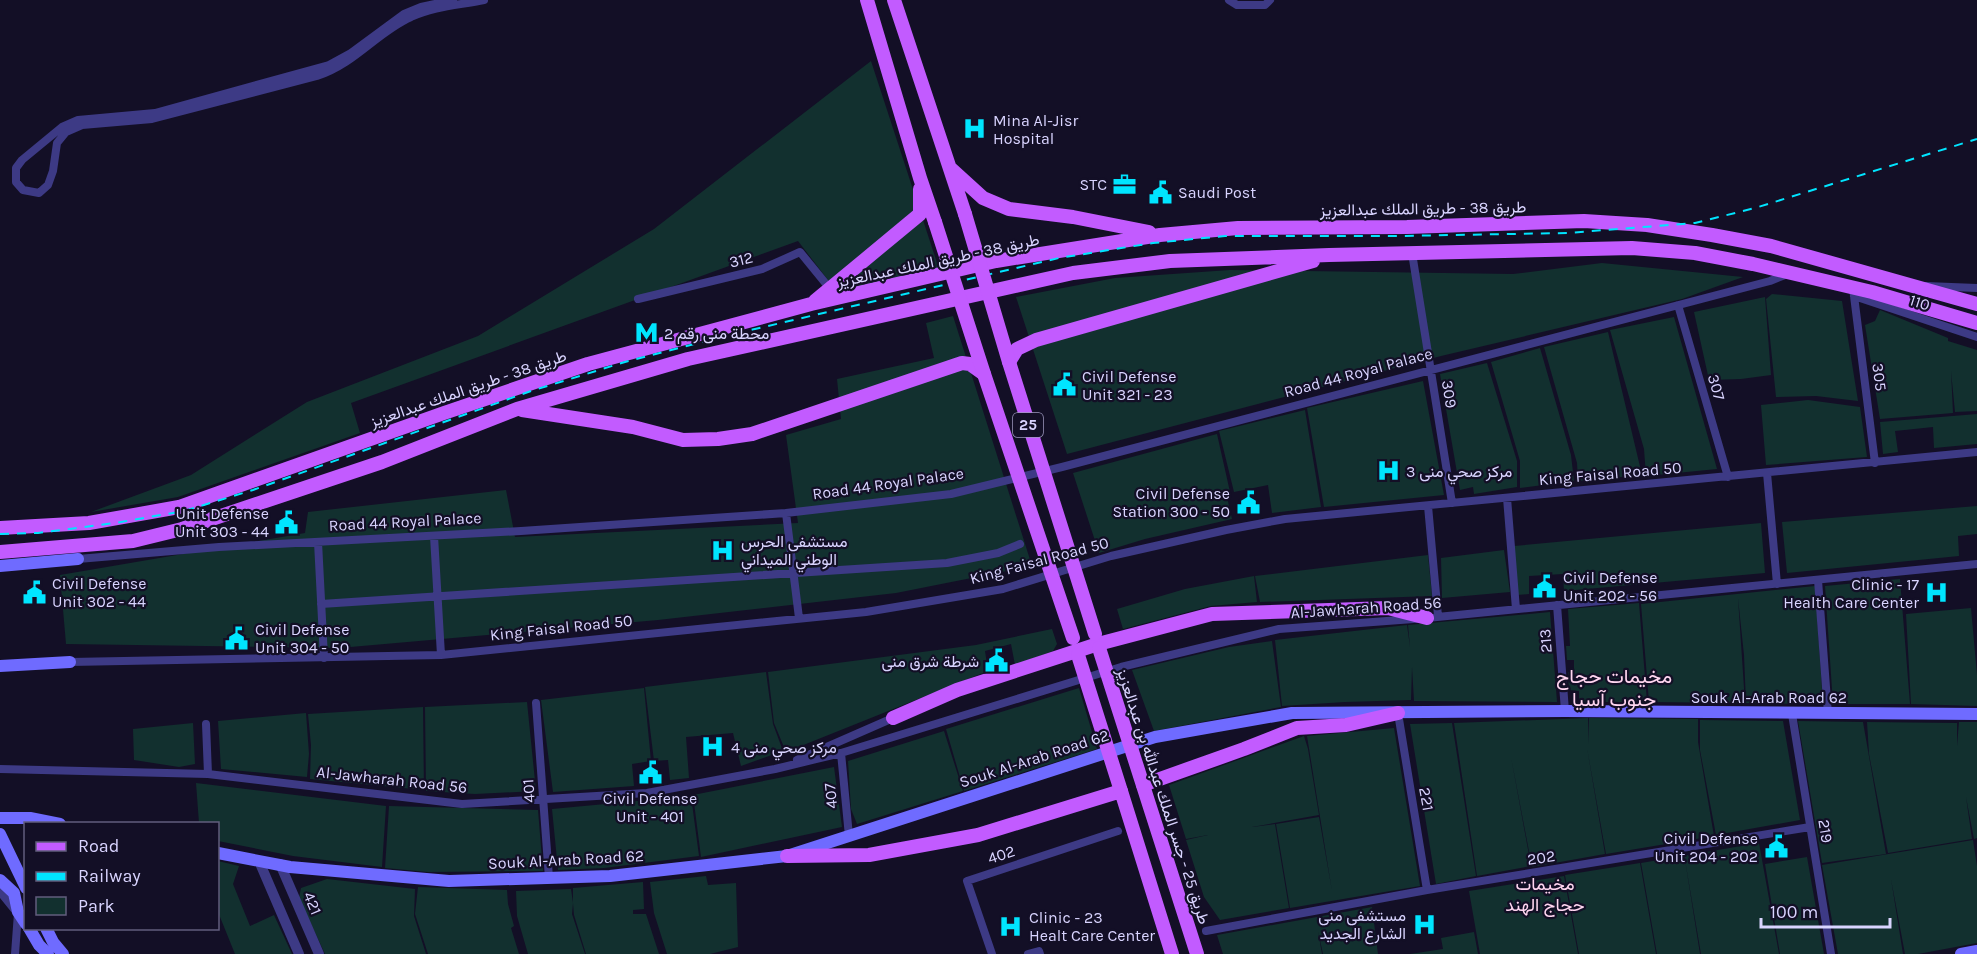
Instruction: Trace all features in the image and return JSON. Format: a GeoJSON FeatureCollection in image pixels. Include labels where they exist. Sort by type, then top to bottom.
{"type":"FeatureCollection","features":[{"type":"Feature","properties":{"kind":"main road","name":"25"},"geometry":{"type":"LineString","coordinates":[[867,0],[920,178],[1076,648],[1172,954]]}},
{"type":"Feature","properties":{"kind":"main road","name":"طريق 25 - جسر الملك عبدالله بن عبدالعزيز"},"geometry":{"type":"LineString","coordinates":[[894,0],[965,214],[1009,362],[1197,954]]}},
{"type":"Feature","properties":{"kind":"main road"},"geometry":{"type":"LineString","coordinates":[[950,168],[983,198],[1009,209],[1073,217],[1160,234]]}},
{"type":"Feature","properties":{"kind":"main road"},"geometry":{"type":"LineString","coordinates":[[811,304],[831,290],[920,214],[920,178]]}},
{"type":"Feature","properties":{"kind":"main road","name":"طريق 38 - طريق الملك عبدالعزيز"},"geometry":{"type":"LineString","coordinates":[[0,528],[89,522],[179,507],[588,364],[811,304],[996,261],[1160,234],[1238,228],[1407,227],[1584,221],[1647,225],[1771,246],[1977,304]]}},
{"type":"Feature","properties":{"kind":"main road"},"geometry":{"type":"LineString","coordinates":[[0,552],[133,541],[182,529],[382,462],[516,409],[688,359],[1073,273],[1170,261],[1632,248],[1695,253],[1791,273],[1853,292],[1872,292],[1977,323]]}},
{"type":"Feature","properties":{"kind":"main road"},"geometry":{"type":"LineString","coordinates":[[1009,362],[1017,349],[1036,340],[1334,255]]}},
{"type":"Feature","properties":{"kind":"main road"},"geometry":{"type":"LineString","coordinates":[[516,409],[633,427],[683,440],[752,435],[962,363],[970,364],[984,374]]}},
{"type":"Feature","properties":{"kind":"main road","name":"Road 44 Royal Palace"},"geometry":{"type":"LineString","coordinates":[[0,566],[78,559]]}},
{"type":"Feature","properties":{"kind":"main road"},"geometry":{"type":"LineString","coordinates":[[893,718],[957,690],[1076,648],[1212,614],[1388,608],[1432,617]]}},
{"type":"Feature","properties":{"kind":"main road"},"geometry":{"type":"LineString","coordinates":[[2,665],[70,662]]}},
{"type":"Feature","properties":{"kind":"main road","name":"Souk Al-Arab Road 62"},"geometry":{"type":"LineString","coordinates":[[219,853],[290,867],[449,881],[610,876],[787,856],[1155,736],[1292,712],[1977,714]]}},
{"type":"Feature","properties":{"kind":"main road"},"geometry":{"type":"LineString","coordinates":[[1143,784],[1297,728],[1346,725],[1398,713]]}},
{"type":"Feature","properties":{"kind":"main road"},"geometry":{"type":"LineString","coordinates":[[787,856],[869,855],[978,835],[1121,791]]}},
{"type":"Feature","properties":{"kind":"main road"},"geometry":{"type":"LineString","coordinates":[[0,818],[30,818],[50,822]]}},
{"type":"Feature","properties":{"kind":"main road"},"geometry":{"type":"LineString","coordinates":[[0,834],[24,884]]}},
{"type":"Feature","properties":{"kind":"main road"},"geometry":{"type":"LineString","coordinates":[[0,880],[14,893],[18,912],[24,921]]}},
{"type":"Feature","properties":{"kind":"main road"},"geometry":{"type":"LineString","coordinates":[[29,930],[48,954]]}},
{"type":"Feature","properties":{"kind":"main road"},"geometry":{"type":"LineString","coordinates":[[47,930],[63,954]]}},
{"type":"Feature","properties":{"kind":"main road"},"geometry":{"type":"LineString","coordinates":[[1961,954],[1977,951]]}},
{"type":"Feature","properties":{"kind":"street"},"geometry":{"type":"LineString","coordinates":[[453,0],[404,14],[351,53],[329,65],[155,113],[78,120],[62,128],[22,160],[16,168],[16,182],[23,190],[39,193],[48,185],[53,171],[57,143],[66,132],[82,125],[152,119],[317,76],[343,65],[412,16],[435,9],[484,0]]}},
{"type":"Feature","properties":{"kind":"street"},"geometry":{"type":"LineString","coordinates":[[1229,0],[1237,5],[1265,5],[1270,0]]}},
{"type":"Feature","properties":{"kind":"street","name":"312"},"geometry":{"type":"LineString","coordinates":[[638,299],[762,269],[800,252],[831,290]]}},
{"type":"Feature","properties":{"kind":"street","name":"309"},"geometry":{"type":"LineString","coordinates":[[1412,253],[1452,503]]}},
{"type":"Feature","properties":{"kind":"street","name":"Road 44 Royal Palace"},"geometry":{"type":"LineString","coordinates":[[78,559],[219,547],[434,536],[786,513],[951,494],[1062,467],[1770,281],[1791,273]]}},
{"type":"Feature","properties":{"kind":"street"},"geometry":{"type":"LineString","coordinates":[[1904,285],[1977,288]]}},
{"type":"Feature","properties":{"kind":"street","name":"110"},"geometry":{"type":"LineString","coordinates":[[1853,292],[1977,337]]}},
{"type":"Feature","properties":{"kind":"street","name":"305"},"geometry":{"type":"LineString","coordinates":[[1853,292],[1875,463]]}},
{"type":"Feature","properties":{"kind":"street","name":"307"},"geometry":{"type":"LineString","coordinates":[[1677,305],[1728,477]]}},
{"type":"Feature","properties":{"kind":"street","name":"King Faisal Road 50"},"geometry":{"type":"LineString","coordinates":[[70,662],[441,655],[866,612],[1003,589],[1111,556],[1285,519],[1977,452]]}},
{"type":"Feature","properties":{"kind":"street"},"geometry":{"type":"LineString","coordinates":[[1767,473],[1777,584]]}},
{"type":"Feature","properties":{"kind":"street"},"geometry":{"type":"LineString","coordinates":[[1507,498],[1516,609]]}},
{"type":"Feature","properties":{"kind":"street"},"geometry":{"type":"LineString","coordinates":[[1428,506],[1432,617]]}},
{"type":"Feature","properties":{"kind":"street"},"geometry":{"type":"LineString","coordinates":[[786,513],[799,618]]}},
{"type":"Feature","properties":{"kind":"street"},"geometry":{"type":"LineString","coordinates":[[434,536],[441,655]]}},
{"type":"Feature","properties":{"kind":"street"},"geometry":{"type":"LineString","coordinates":[[318,542],[324,658]]}},
{"type":"Feature","properties":{"kind":"street"},"geometry":{"type":"LineString","coordinates":[[321,604],[947,563],[998,553],[1020,544]]}},
{"type":"Feature","properties":{"kind":"street"},"geometry":{"type":"LineString","coordinates":[[1977,564],[1977,573]]}},
{"type":"Feature","properties":{"kind":"street","name":"Al-Jawharah Road 56"},"geometry":{"type":"LineString","coordinates":[[1,769],[208,774],[462,804],[647,793],[775,770],[841,753],[1121,667],[1279,629],[1432,617],[1977,564]]}},
{"type":"Feature","properties":{"kind":"street"},"geometry":{"type":"LineString","coordinates":[[1818,580],[1828,714]]}},
{"type":"Feature","properties":{"kind":"street","name":"213"},"geometry":{"type":"LineString","coordinates":[[1557,605],[1565,711]]}},
{"type":"Feature","properties":{"kind":"street","name":"401"},"geometry":{"type":"LineString","coordinates":[[536,703],[549,878]]}},
{"type":"Feature","properties":{"kind":"street","name":"221"},"geometry":{"type":"LineString","coordinates":[[1398,713],[1427,890]]}},
{"type":"Feature","properties":{"kind":"street","name":"219"},"geometry":{"type":"LineString","coordinates":[[1792,714],[1831,954]]}},
{"type":"Feature","properties":{"kind":"street","name":"Al-Jawharah Road 56"},"geometry":{"type":"LineString","coordinates":[[775,770],[893,718]]}},
{"type":"Feature","properties":{"kind":"street"},"geometry":{"type":"LineString","coordinates":[[206,724],[208,774]]}},
{"type":"Feature","properties":{"kind":"street","name":"407"},"geometry":{"type":"LineString","coordinates":[[841,753],[849,836]]}},
{"type":"Feature","properties":{"kind":"street","name":"202"},"geometry":{"type":"LineString","coordinates":[[1206,931],[1427,890],[1810,827]]}},
{"type":"Feature","properties":{"kind":"street","name":"402"},"geometry":{"type":"LineString","coordinates":[[992,954],[968,881],[1118,831]]}},
{"type":"Feature","properties":{"kind":"street"},"geometry":{"type":"LineString","coordinates":[[259,861],[299,954]]}},
{"type":"Feature","properties":{"kind":"street","name":"421"},"geometry":{"type":"LineString","coordinates":[[280,864],[319,954]]}},
{"type":"Feature","properties":{"kind":"street"},"geometry":{"type":"LineString","coordinates":[[0,890],[18,912],[15,954]]}},
{"type":"Feature","properties":{"kind":"street"},"geometry":{"type":"LineString","coordinates":[[1028,954],[1040,952]]}},
{"type":"Feature","properties":{"kind":"green space"},"geometry":{"type":"Polygon","coordinates":[[[871,61],[939,269],[838,293],[798,241],[351,403],[360,433],[178,497],[91,512],[191,475],[307,402],[478,336],[654,229],[871,61]]]}},
{"type":"Feature","properties":{"kind":"green space"},"geometry":{"type":"Polygon","coordinates":[[[1602,263],[1743,277],[1682,299],[1441,356],[1067,454],[1016,297],[1115,278],[1230,270],[1513,274],[1602,263]]]}},
{"type":"Feature","properties":{"kind":"green space"},"geometry":{"type":"Polygon","coordinates":[[[1772,294],[1842,301],[1858,401],[1816,396],[1776,397],[1766,299],[1772,294]]]}},
{"type":"Feature","properties":{"kind":"green space"},"geometry":{"type":"Polygon","coordinates":[[[1765,297],[1771,375],[1709,380],[1694,312],[1765,297]]]}},
{"type":"Feature","properties":{"kind":"green space"},"geometry":{"type":"Polygon","coordinates":[[[1880,310],[1948,338],[1948,341],[1977,350],[1977,411],[1955,412],[1951,371],[1953,413],[1880,419],[1865,325],[1875,321],[1880,310]]]}},
{"type":"Feature","properties":{"kind":"green space"},"geometry":{"type":"Polygon","coordinates":[[[953,316],[1032,566],[896,593],[658,620],[339,648],[66,644],[60,575],[305,533],[308,512],[506,490],[515,537],[798,523],[786,435],[841,419],[837,379],[934,358],[926,323],[953,316]]]}},
{"type":"Feature","properties":{"kind":"green space"},"geometry":{"type":"Polygon","coordinates":[[[1674,317],[1717,469],[1646,476],[1644,449],[1610,330],[1674,317]]]}},
{"type":"Feature","properties":{"kind":"green space"},"geometry":{"type":"Polygon","coordinates":[[[1608,332],[1642,475],[1578,481],[1577,463],[1544,347],[1608,332]]]}},
{"type":"Feature","properties":{"kind":"green space"},"geometry":{"type":"Polygon","coordinates":[[[1540,348],[1571,455],[1574,481],[1520,488],[1520,461],[1491,362],[1540,348]]]}},
{"type":"Feature","properties":{"kind":"green space"},"geometry":{"type":"Polygon","coordinates":[[[1487,363],[1517,461],[1517,487],[1474,494],[1473,487],[1460,490],[1440,374],[1487,363]]]}},
{"type":"Feature","properties":{"kind":"green space"},"geometry":{"type":"Polygon","coordinates":[[[1423,381],[1444,495],[1324,507],[1307,408],[1423,381]]]}},
{"type":"Feature","properties":{"kind":"green space"},"geometry":{"type":"Polygon","coordinates":[[[1808,400],[1860,407],[1867,457],[1766,465],[1761,405],[1808,400]]]}},
{"type":"Feature","properties":{"kind":"green space"},"geometry":{"type":"Polygon","coordinates":[[[1305,410],[1321,507],[1272,513],[1268,485],[1234,492],[1219,431],[1305,410]]]}},
{"type":"Feature","properties":{"kind":"green space"},"geometry":{"type":"Polygon","coordinates":[[[1977,414],[1977,444],[1934,448],[1933,427],[1895,431],[1898,452],[1883,454],[1880,422],[1977,414]]]}},
{"type":"Feature","properties":{"kind":"green space"},"geometry":{"type":"Polygon","coordinates":[[[1217,434],[1230,492],[1226,493],[1232,519],[1145,539],[1099,553],[1073,473],[1217,434]]]}},
{"type":"Feature","properties":{"kind":"green space"},"geometry":{"type":"Polygon","coordinates":[[[1977,506],[1977,534],[1958,536],[1959,556],[1787,573],[1782,522],[1977,506]]]}},
{"type":"Feature","properties":{"kind":"green space"},"geometry":{"type":"Polygon","coordinates":[[[1761,523],[1765,573],[1564,591],[1563,574],[1529,576],[1529,594],[1517,595],[1514,546],[1761,523]]]}},
{"type":"Feature","properties":{"kind":"green space"},"geometry":{"type":"Polygon","coordinates":[[[1504,550],[1510,592],[1442,598],[1441,558],[1504,550]]]}},
{"type":"Feature","properties":{"kind":"green space"},"geometry":{"type":"Polygon","coordinates":[[[1428,555],[1432,596],[1260,602],[1255,576],[1428,555]]]}},
{"type":"Feature","properties":{"kind":"green space"},"geometry":{"type":"Polygon","coordinates":[[[1254,576],[1257,602],[1211,606],[1123,629],[1117,609],[1185,589],[1254,576]]]}},
{"type":"Feature","properties":{"kind":"green space"},"geometry":{"type":"Polygon","coordinates":[[[1900,579],[1910,704],[1833,704],[1825,586],[1900,579]]]}},
{"type":"Feature","properties":{"kind":"green space"},"geometry":{"type":"Polygon","coordinates":[[[1815,586],[1823,704],[1746,703],[1738,598],[1745,703],[1649,702],[1641,604],[1815,586]]]}},
{"type":"Feature","properties":{"kind":"green space"},"geometry":{"type":"Polygon","coordinates":[[[1639,603],[1647,702],[1579,702],[1579,691],[1569,690],[1568,672],[1574,671],[1574,660],[1567,660],[1566,646],[1570,646],[1568,609],[1639,603]]]}},
{"type":"Feature","properties":{"kind":"green space"},"geometry":{"type":"Polygon","coordinates":[[[1971,608],[1977,675],[1977,706],[1911,704],[1906,614],[1971,608]]]}},
{"type":"Feature","properties":{"kind":"green space"},"geometry":{"type":"Polygon","coordinates":[[[1550,612],[1557,702],[1414,701],[1412,667],[1411,700],[1282,706],[1275,640],[1407,625],[1410,647],[1408,625],[1550,612]]]}},
{"type":"Feature","properties":{"kind":"green space"},"geometry":{"type":"Polygon","coordinates":[[[1052,629],[1057,644],[1053,651],[1015,665],[1011,644],[985,651],[988,671],[786,752],[774,723],[768,672],[976,645],[1052,629]]]}},
{"type":"Feature","properties":{"kind":"green space"},"geometry":{"type":"Polygon","coordinates":[[[1272,641],[1281,707],[1154,731],[1132,670],[1229,647],[1272,641]]]}},
{"type":"Feature","properties":{"kind":"green space"},"geometry":{"type":"Polygon","coordinates":[[[766,672],[773,724],[783,751],[741,766],[733,733],[686,737],[689,778],[670,780],[668,760],[654,761],[645,687],[766,672]]]}},
{"type":"Feature","properties":{"kind":"green space"},"geometry":{"type":"Polygon","coordinates":[[[644,688],[651,761],[632,764],[634,786],[553,792],[541,700],[644,688]]]}},
{"type":"Feature","properties":{"kind":"green space"},"geometry":{"type":"Polygon","coordinates":[[[1079,688],[1097,749],[964,791],[946,729],[1079,688]]]}},
{"type":"Feature","properties":{"kind":"green space"},"geometry":{"type":"Polygon","coordinates":[[[527,702],[536,791],[475,794],[426,791],[425,707],[527,702]]]}},
{"type":"Feature","properties":{"kind":"green space"},"geometry":{"type":"Polygon","coordinates":[[[423,707],[424,790],[310,779],[311,745],[308,714],[423,707]]]}},
{"type":"Feature","properties":{"kind":"green space"},"geometry":{"type":"Polygon","coordinates":[[[306,713],[309,754],[307,777],[221,769],[218,721],[306,713]]]}},
{"type":"Feature","properties":{"kind":"green space"},"geometry":{"type":"Polygon","coordinates":[[[1588,718],[1588,744],[1589,718],[1698,719],[1698,742],[1714,836],[1606,854],[1587,748],[1605,854],[1532,867],[1511,757],[1531,866],[1477,876],[1454,723],[1588,718]]]}},
{"type":"Feature","properties":{"kind":"green space"},"geometry":{"type":"Polygon","coordinates":[[[1700,720],[1783,721],[1800,820],[1716,835],[1700,750],[1700,720]]]}},
{"type":"Feature","properties":{"kind":"green space"},"geometry":{"type":"Polygon","coordinates":[[[1798,721],[1863,722],[1886,854],[1822,863],[1798,721]]]}},
{"type":"Feature","properties":{"kind":"green space"},"geometry":{"type":"Polygon","coordinates":[[[1867,722],[1957,723],[1957,746],[1959,722],[1977,722],[1977,838],[1974,839],[1966,797],[1972,839],[1888,853],[1869,754],[1867,722]]]}},
{"type":"Feature","properties":{"kind":"green space"},"geometry":{"type":"Polygon","coordinates":[[[193,723],[195,764],[179,767],[134,760],[133,729],[193,723]]]}},
{"type":"Feature","properties":{"kind":"green space"},"geometry":{"type":"Polygon","coordinates":[[[1452,723],[1476,876],[1436,884],[1410,724],[1452,723]]]}},
{"type":"Feature","properties":{"kind":"green space"},"geometry":{"type":"Polygon","coordinates":[[[1394,728],[1420,886],[1290,908],[1276,824],[1319,817],[1332,891],[1307,736],[1394,728]]]}},
{"type":"Feature","properties":{"kind":"green space"},"geometry":{"type":"Polygon","coordinates":[[[944,731],[963,791],[857,824],[851,809],[848,761],[944,731]]]}},
{"type":"Feature","properties":{"kind":"green space"},"geometry":{"type":"Polygon","coordinates":[[[1304,736],[1319,815],[1252,827],[1275,824],[1289,908],[1220,920],[1204,897],[1186,840],[1208,835],[1186,839],[1169,785],[1304,736]]]}},
{"type":"Feature","properties":{"kind":"green space"},"geometry":{"type":"Polygon","coordinates":[[[834,767],[842,827],[701,857],[693,795],[834,767]]]}},
{"type":"Feature","properties":{"kind":"green space"},"geometry":{"type":"Polygon","coordinates":[[[196,783],[386,806],[382,867],[293,856],[219,841],[219,822],[199,822],[196,783]]]}},
{"type":"Feature","properties":{"kind":"green space"},"geometry":{"type":"Polygon","coordinates":[[[691,796],[699,856],[604,868],[558,870],[552,809],[691,796]]]}},
{"type":"Feature","properties":{"kind":"green space"},"geometry":{"type":"Polygon","coordinates":[[[389,806],[538,810],[543,871],[428,872],[385,868],[389,806]]]}},
{"type":"Feature","properties":{"kind":"green space"},"geometry":{"type":"Polygon","coordinates":[[[1973,840],[1977,866],[1977,943],[1918,954],[1905,954],[1891,879],[1903,954],[1838,954],[1822,865],[1973,840]]]}},
{"type":"Feature","properties":{"kind":"green space"},"geometry":{"type":"Polygon","coordinates":[[[1759,843],[1779,954],[1701,954],[1685,860],[1700,954],[1657,954],[1641,863],[1759,843]]]}},
{"type":"Feature","properties":{"kind":"green space"},"geometry":{"type":"Polygon","coordinates":[[[1807,857],[1824,954],[1780,954],[1765,864],[1807,857]]]}},
{"type":"Feature","properties":{"kind":"green space"},"geometry":{"type":"Polygon","coordinates":[[[219,861],[239,866],[233,884],[250,926],[274,915],[292,954],[235,954],[219,914],[219,861]]]}},
{"type":"Feature","properties":{"kind":"green space"},"geometry":{"type":"Polygon","coordinates":[[[1640,863],[1656,954],[1579,954],[1565,875],[1640,863]]]}},
{"type":"Feature","properties":{"kind":"green space"},"geometry":{"type":"Polygon","coordinates":[[[706,876],[708,885],[736,883],[738,947],[710,954],[667,954],[654,913],[650,882],[706,876]]]}},
{"type":"Feature","properties":{"kind":"green space"},"geometry":{"type":"Polygon","coordinates":[[[1564,876],[1578,954],[1480,954],[1469,891],[1564,876]]]}},
{"type":"Feature","properties":{"kind":"green space"},"geometry":{"type":"Polygon","coordinates":[[[327,879],[415,889],[414,916],[426,954],[325,954],[299,898],[301,888],[327,879]]]}},
{"type":"Feature","properties":{"kind":"green space"},"geometry":{"type":"Polygon","coordinates":[[[643,882],[644,909],[633,910],[633,914],[646,914],[659,954],[586,954],[574,915],[573,888],[643,882]]]}},
{"type":"Feature","properties":{"kind":"green space"},"geometry":{"type":"Polygon","coordinates":[[[418,887],[507,890],[514,926],[511,928],[519,954],[428,954],[415,914],[418,887]]]}},
{"type":"Feature","properties":{"kind":"green space"},"geometry":{"type":"Polygon","coordinates":[[[571,889],[572,914],[585,954],[528,954],[517,916],[516,891],[571,889]]]}},
{"type":"Feature","properties":{"kind":"green space"},"geometry":{"type":"Polygon","coordinates":[[[1372,907],[1378,954],[1323,954],[1318,931],[1322,954],[1223,954],[1217,935],[1372,907]]]}},
{"type":"Feature","properties":{"kind":"green space"},"geometry":{"type":"Polygon","coordinates":[[[1474,932],[1478,954],[1410,954],[1443,949],[1441,938],[1474,932]]]}},
{"type":"Feature","properties":{"kind":"railway"},"geometry":{"type":"LineString","coordinates":[[0,534],[38,533],[184,511],[253,490],[531,391],[625,362],[725,336],[1059,258],[1153,243],[1225,236],[1567,233],[1695,223],[1755,208],[1977,139]]}},
{"type":"Feature","properties":{"kind":"place","name":"Mina Al-Jisr Hospital"},"geometry":{"type":"Point","coordinates":[975,129]}},
{"type":"Feature","properties":{"kind":"place","name":"STC"},"geometry":{"type":"Point","coordinates":[1125,184]}},
{"type":"Feature","properties":{"kind":"place","name":"Saudi Post"},"geometry":{"type":"Point","coordinates":[1160,192]}},
{"type":"Feature","properties":{"kind":"place","name":"محطة منى رقم 2"},"geometry":{"type":"Point","coordinates":[646,333]}},
{"type":"Feature","properties":{"kind":"place","name":"Civil Defense Unit 321 - 23"},"geometry":{"type":"Point","coordinates":[1064,385]}},
{"type":"Feature","properties":{"kind":"place","name":"مركز صحي منى 3"},"geometry":{"type":"Point","coordinates":[1388,471]}},
{"type":"Feature","properties":{"kind":"place","name":"Civil Defense Station 300 - 50"},"geometry":{"type":"Point","coordinates":[1248,502]}},
{"type":"Feature","properties":{"kind":"place","name":"Unit Defense Unit 303 - 44"},"geometry":{"type":"Point","coordinates":[287,522]}},
{"type":"Feature","properties":{"kind":"place","name":"مستشفى الحرس الوطني الميداني"},"geometry":{"type":"Point","coordinates":[723,550]}},
{"type":"Feature","properties":{"kind":"place","name":"Civil Defense Unit 202 - 56"},"geometry":{"type":"Point","coordinates":[1545,586]}},
{"type":"Feature","properties":{"kind":"place","name":"Civil Defense Unit 302 - 44"},"geometry":{"type":"Point","coordinates":[34,592]}},
{"type":"Feature","properties":{"kind":"place","name":"Clinic - 17 Health Care Center"},"geometry":{"type":"Point","coordinates":[1937,593]}},
{"type":"Feature","properties":{"kind":"place","name":"Civil Defense Unit 304 - 50"},"geometry":{"type":"Point","coordinates":[237,638]}},
{"type":"Feature","properties":{"kind":"place","name":"شرطة شرق منى"},"geometry":{"type":"Point","coordinates":[997,661]}},
{"type":"Feature","properties":{"kind":"place","name":"مركز صحي منى 4"},"geometry":{"type":"Point","coordinates":[713,747]}},
{"type":"Feature","properties":{"kind":"place","name":"Civil Defense Unit - 401"},"geometry":{"type":"Point","coordinates":[650,773]}},
{"type":"Feature","properties":{"kind":"place","name":"Civil Defense Unit 204 - 202"},"geometry":{"type":"Point","coordinates":[1776,847]}},
{"type":"Feature","properties":{"kind":"place","name":"مستشفى منى الشارع الجديد"},"geometry":{"type":"Point","coordinates":[1424,924]}},
{"type":"Feature","properties":{"kind":"place","name":"Clinic - 23 Healt Care Center"},"geometry":{"type":"Point","coordinates":[1011,926]}},
{"type":"Feature","properties":{"kind":"district","name":"مخيمات حجاج جنوب آسيا"},"geometry":{"type":"Point","coordinates":[1614,688]}},
{"type":"Feature","properties":{"kind":"district","name":"مخيمات حجاج الهند"},"geometry":{"type":"Point","coordinates":[1545,894]}}]}
